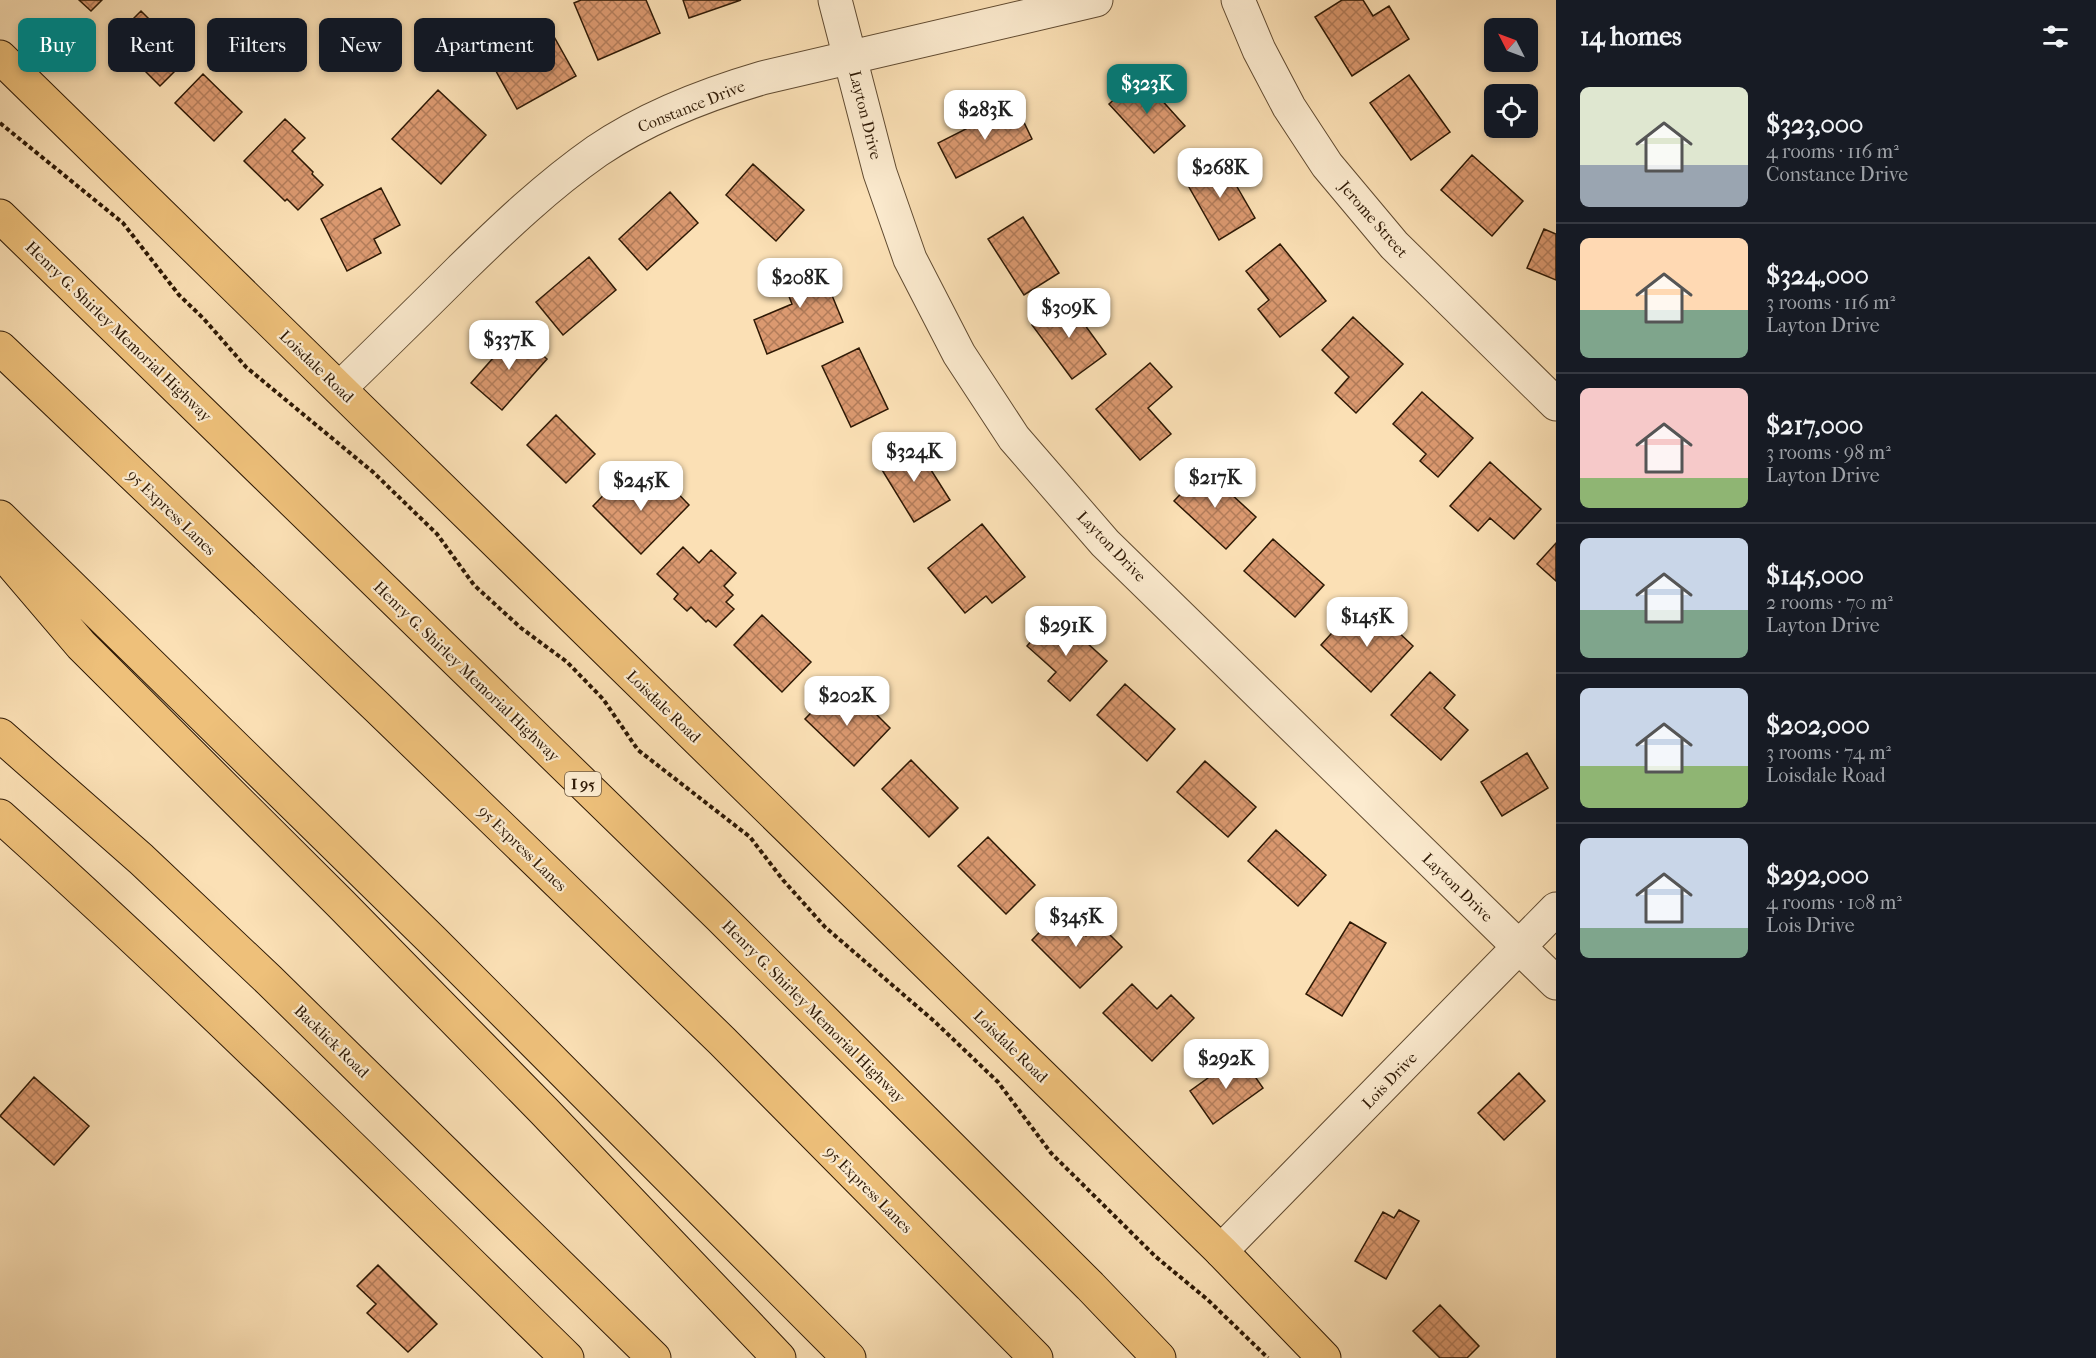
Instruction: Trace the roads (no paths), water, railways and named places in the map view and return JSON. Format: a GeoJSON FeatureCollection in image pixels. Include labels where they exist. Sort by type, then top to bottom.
{"type":"FeatureCollection","features":[{"type":"Feature","properties":{"kind":"main road","name":"Loisdale Road"},"geometry":{"type":"LineString","coordinates":[[0,57],[1221,1251],[1324,1358]]}},
{"type":"Feature","properties":{"kind":"main road","name":"Henry G. Shirley Memorial Highway"},"geometry":{"type":"LineString","coordinates":[[0,216],[719,916],[1090,1286],[1159,1358]]}},
{"type":"Feature","properties":{"kind":"main road","name":"95 Express Lanes"},"geometry":{"type":"LineString","coordinates":[[0,348],[369,699],[722,1041],[1036,1358]]}},
{"type":"Feature","properties":{"kind":"main road"},"geometry":{"type":"LineString","coordinates":[[0,517],[432,940],[849,1358]]}},
{"type":"Feature","properties":{"kind":"main road"},"geometry":{"type":"LineString","coordinates":[[0,550],[81,645],[341,904],[544,1111],[779,1358]]}},
{"type":"Feature","properties":{"kind":"main road","name":"Backlick Road"},"geometry":{"type":"LineString","coordinates":[[0,735],[141,860],[269,980],[654,1358]]}},
{"type":"Feature","properties":{"kind":"main road"},"geometry":{"type":"LineString","coordinates":[[0,816],[229,1027],[567,1358]]}},
{"type":"Feature","properties":{"kind":"street","name":"Layton Drive"},"geometry":{"type":"LineString","coordinates":[[835,0],[880,173],[910,259],[958,354],[1014,438],[1105,543],[1556,983]]}},
{"type":"Feature","properties":{"kind":"street","name":"Constance Drive"},"geometry":{"type":"LineString","coordinates":[[340,388],[550,186],[597,151],[654,118],[716,92],[762,78],[1096,0]]}},
{"type":"Feature","properties":{"kind":"street","name":"Jerome Street"},"geometry":{"type":"LineString","coordinates":[[1239,0],[1259,50],[1289,107],[1327,165],[1395,245],[1556,404]]}},
{"type":"Feature","properties":{"kind":"street","name":"Lois Drive"},"geometry":{"type":"LineString","coordinates":[[1221,1251],[1556,909]]}}]}
